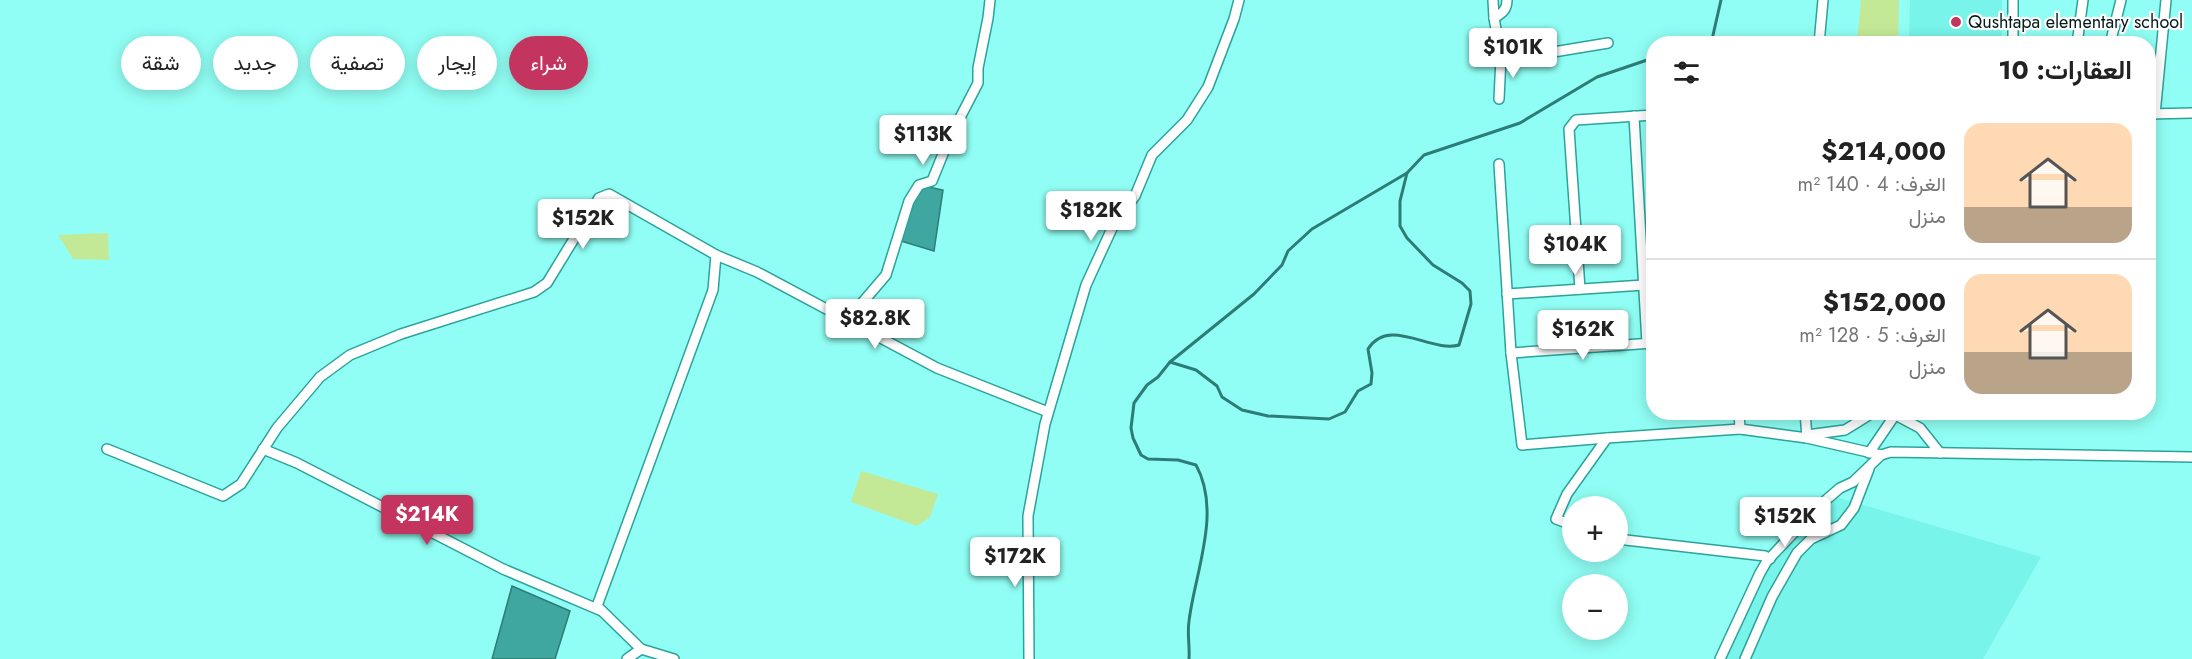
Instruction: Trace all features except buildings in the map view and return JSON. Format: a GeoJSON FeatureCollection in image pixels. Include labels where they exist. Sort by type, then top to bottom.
{"type":"FeatureCollection","features":[{"type":"Feature","properties":{"kind":"street"},"geometry":{"type":"LineString","coordinates":[[854,323],[862,303],[886,275],[909,201],[919,185],[932,181],[949,140],[978,83],[978,68],[990,0]]}},
{"type":"Feature","properties":{"kind":"street"},"geometry":{"type":"LineString","coordinates":[[1029,659],[1028,516],[1048,412],[1086,285],[1114,224],[1135,196],[1152,154],[1187,120],[1208,87],[1239,0]]}},
{"type":"Feature","properties":{"kind":"street"},"geometry":{"type":"LineString","coordinates":[[1494,0],[1494,18],[1501,58],[1499,99]]}},
{"type":"Feature","properties":{"kind":"street"},"geometry":{"type":"LineString","coordinates":[[1494,18],[1502,14],[1507,7],[1506,0]]}},
{"type":"Feature","properties":{"kind":"street"},"geometry":{"type":"LineString","coordinates":[[1820,36],[1823,0]]}},
{"type":"Feature","properties":{"kind":"street"},"geometry":{"type":"LineString","coordinates":[[2013,0],[2013,36]]}},
{"type":"Feature","properties":{"kind":"street"},"geometry":{"type":"LineString","coordinates":[[2078,36],[2083,0]]}},
{"type":"Feature","properties":{"kind":"street"},"geometry":{"type":"LineString","coordinates":[[2112,36],[2121,0]]}},
{"type":"Feature","properties":{"kind":"street"},"geometry":{"type":"LineString","coordinates":[[2156,81],[2166,0]]}},
{"type":"Feature","properties":{"kind":"street"},"geometry":{"type":"LineString","coordinates":[[1501,58],[1517,58],[1608,44]]}},
{"type":"Feature","properties":{"kind":"street"},"geometry":{"type":"LineString","coordinates":[[2156,114],[2192,113]]}},
{"type":"Feature","properties":{"kind":"street"},"geometry":{"type":"LineString","coordinates":[[1580,289],[1569,129],[1576,120],[1646,115]]}},
{"type":"Feature","properties":{"kind":"street"},"geometry":{"type":"LineString","coordinates":[[1634,116],[1646,290]]}},
{"type":"Feature","properties":{"kind":"street"},"geometry":{"type":"LineString","coordinates":[[1499,164],[1511,353],[1522,445],[1740,429],[1807,436],[1881,455],[1891,452],[2192,457]]}},
{"type":"Feature","properties":{"kind":"street"},"geometry":{"type":"LineString","coordinates":[[107,450],[223,496],[241,484],[277,428],[320,377],[350,355],[401,334],[534,292],[547,283],[599,198],[609,194],[716,255],[757,272],[937,368],[1048,412]]}},
{"type":"Feature","properties":{"kind":"street"},"geometry":{"type":"LineString","coordinates":[[674,659],[641,649],[597,606],[713,290],[716,255]]}},
{"type":"Feature","properties":{"kind":"street"},"geometry":{"type":"LineString","coordinates":[[1507,294],[1644,285]]}},
{"type":"Feature","properties":{"kind":"street"},"geometry":{"type":"LineString","coordinates":[[1511,353],[1646,343]]}},
{"type":"Feature","properties":{"kind":"street"},"geometry":{"type":"LineString","coordinates":[[1739,420],[1740,429]]}},
{"type":"Feature","properties":{"kind":"street"},"geometry":{"type":"LineString","coordinates":[[1806,420],[1807,436]]}},
{"type":"Feature","properties":{"kind":"street"},"geometry":{"type":"LineString","coordinates":[[1807,436],[1845,430],[1861,420]]}},
{"type":"Feature","properties":{"kind":"street"},"geometry":{"type":"LineString","coordinates":[[1869,453],[1890,420]]}},
{"type":"Feature","properties":{"kind":"street"},"geometry":{"type":"LineString","coordinates":[[1906,420],[1920,428],[1940,453]]}},
{"type":"Feature","properties":{"kind":"street"},"geometry":{"type":"LineString","coordinates":[[1566,496],[1607,438]]}},
{"type":"Feature","properties":{"kind":"street"},"geometry":{"type":"LineString","coordinates":[[263,449],[297,463],[503,569],[603,612]]}},
{"type":"Feature","properties":{"kind":"street"},"geometry":{"type":"LineString","coordinates":[[1720,659],[1760,573],[1770,559],[1819,506],[1853,482],[1881,455]]}},
{"type":"Feature","properties":{"kind":"street"},"geometry":{"type":"LineString","coordinates":[[1745,659],[1772,597],[1797,553],[1810,539],[1841,525],[1854,508],[1870,466]]}},
{"type":"Feature","properties":{"kind":"street"},"geometry":{"type":"LineString","coordinates":[[1562,505],[1556,519],[1562,521]]}},
{"type":"Feature","properties":{"kind":"street"},"geometry":{"type":"LineString","coordinates":[[1628,540],[1748,554],[1770,559]]}},
{"type":"Feature","properties":{"kind":"street"},"geometry":{"type":"LineString","coordinates":[[627,659],[641,649]]}},
{"type":"Feature","properties":{"kind":"shaded area","name":"Qushtapa elementary school"},"geometry":{"type":"Polygon","coordinates":[[[1910,0],[2002,0],[2002,36],[1909,36],[1910,0]]]}},
{"type":"Feature","properties":{"kind":"shaded area"},"geometry":{"type":"Polygon","coordinates":[[[919,185],[943,190],[934,251],[901,241],[919,185]]]}},
{"type":"Feature","properties":{"kind":"shaded area"},"geometry":{"type":"Polygon","coordinates":[[[1836,497],[2041,557],[1983,659],[1724,659],[1759,580],[1775,559],[1836,497]]]}},
{"type":"Feature","properties":{"kind":"shaded area"},"geometry":{"type":"Polygon","coordinates":[[[512,586],[570,611],[555,659],[492,659],[512,586]]]}},
{"type":"Feature","properties":{"kind":"green space"},"geometry":{"type":"Polygon","coordinates":[[[1861,0],[1899,0],[1898,36],[1858,36],[1861,0]]]}},
{"type":"Feature","properties":{"kind":"green space"},"geometry":{"type":"Polygon","coordinates":[[[108,233],[109,260],[73,259],[58,235],[108,233]]]}},
{"type":"Feature","properties":{"kind":"green space"},"geometry":{"type":"Polygon","coordinates":[[[861,471],[938,494],[930,517],[917,526],[851,502],[861,471]]]}},
{"type":"Feature","properties":{"kind":"waterway"},"geometry":{"type":"LineString","coordinates":[[1713,36],[1721,0]]}},
{"type":"Feature","properties":{"kind":"waterway"},"geometry":{"type":"LineString","coordinates":[[1189,659],[1189,621],[1204,542],[1207,502],[1196,465],[1178,460],[1148,459],[1141,455],[1131,428],[1134,403],[1147,385],[1158,377],[1170,362],[1196,370],[1217,386],[1222,397],[1242,410],[1268,416],[1329,419],[1345,412],[1358,391],[1371,384],[1372,373],[1368,349],[1377,340],[1399,335],[1436,344],[1459,345],[1471,304],[1470,291],[1462,283],[1433,265],[1407,238],[1400,226],[1400,201],[1407,173],[1424,155],[1520,123],[1597,77],[1646,60]]}},
{"type":"Feature","properties":{"kind":"waterway"},"geometry":{"type":"LineString","coordinates":[[1170,362],[1254,294],[1282,265],[1288,251],[1312,229],[1407,173]]}},
{"type":"Feature","properties":{"kind":"place","name":"Qushtapa elementary school"},"geometry":{"type":"Point","coordinates":[1956,22]}}]}
